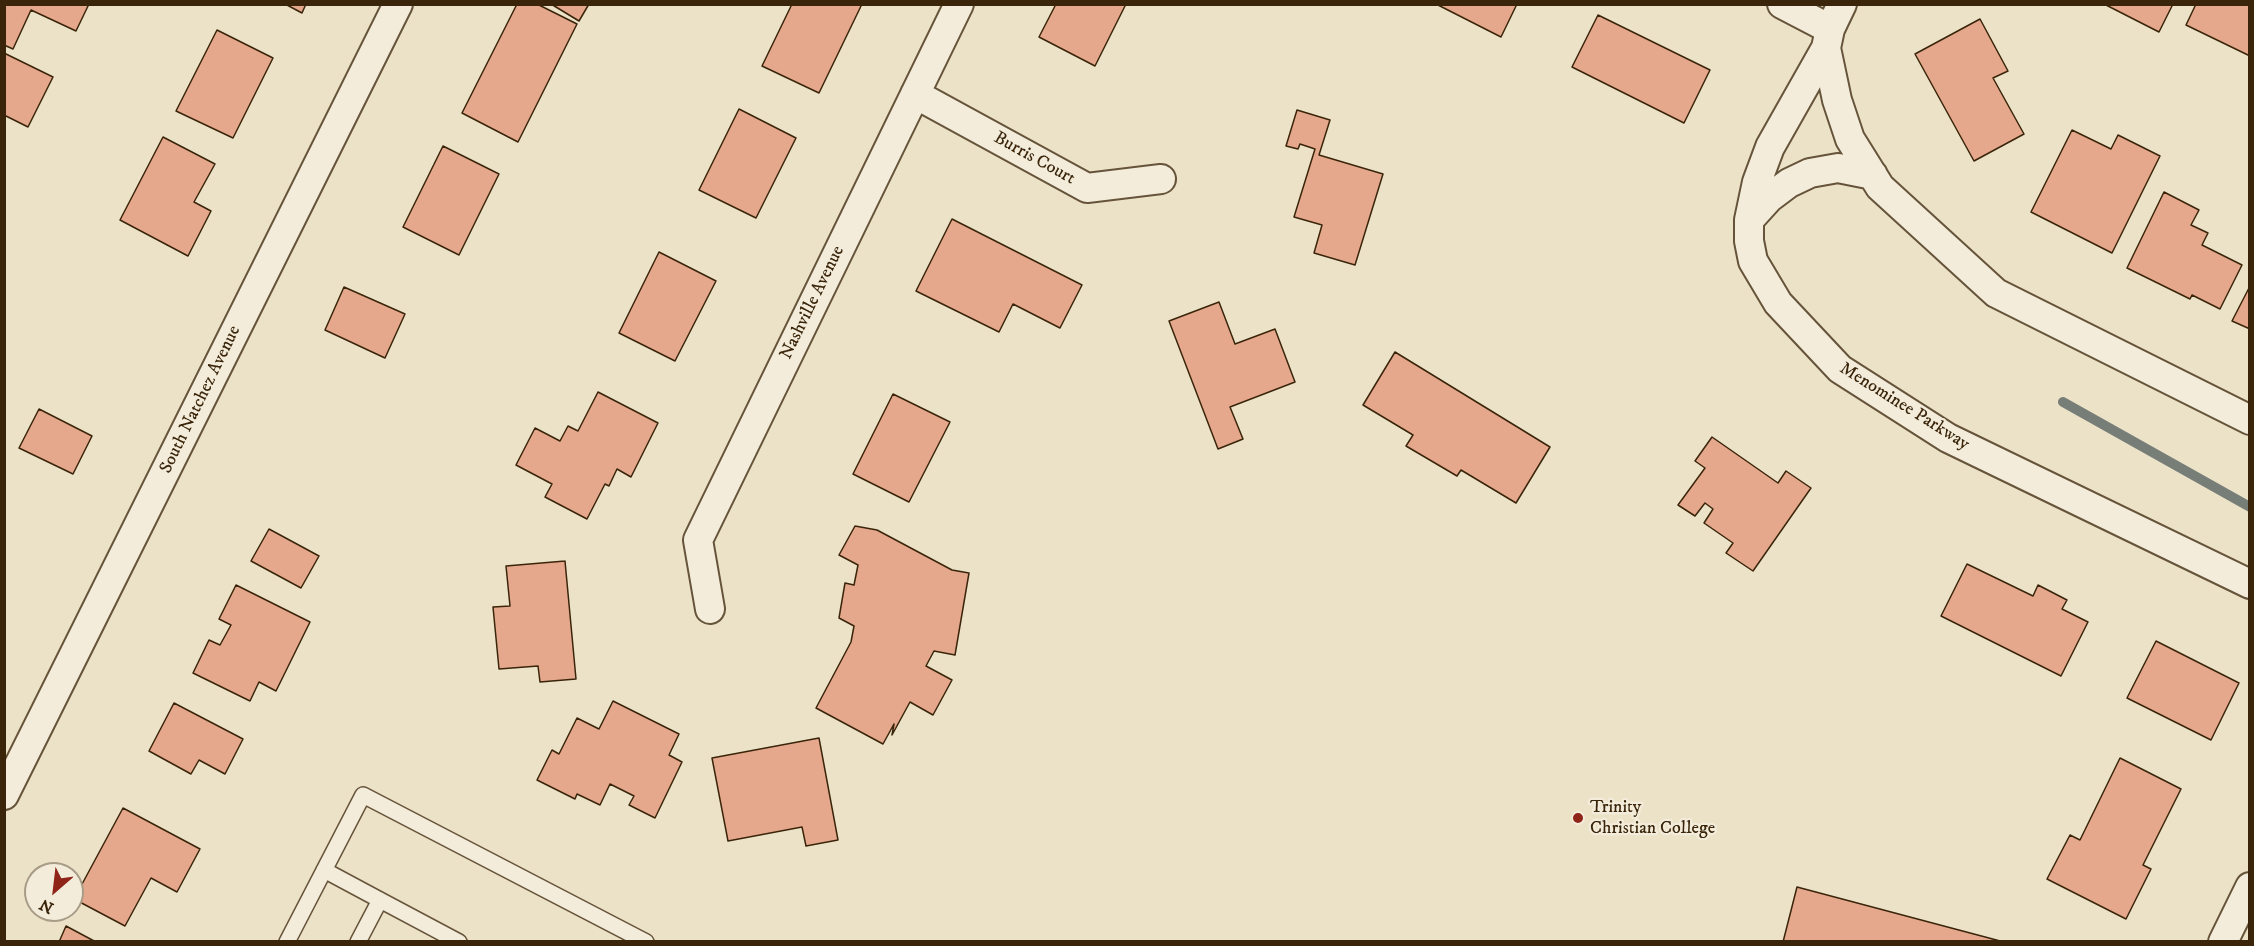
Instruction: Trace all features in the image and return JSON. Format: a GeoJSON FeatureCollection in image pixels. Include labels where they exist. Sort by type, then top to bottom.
{"type":"FeatureCollection","features":[{"type":"Feature","properties":{"kind":"street","name":"South Natchez Avenue"},"geometry":{"type":"LineString","coordinates":[[4,795],[398,4]]}},
{"type":"Feature","properties":{"kind":"street","name":"Nashville Avenue"},"geometry":{"type":"LineString","coordinates":[[710,609],[698,540],[959,4]]}},
{"type":"Feature","properties":{"kind":"street"},"geometry":{"type":"LineString","coordinates":[[1782,4],[1832,27],[1837,100],[1851,139],[1880,187],[1996,292],[2250,420]]}},
{"type":"Feature","properties":{"kind":"street","name":"Menominee Parkway"},"geometry":{"type":"LineString","coordinates":[[1832,27],[1770,147],[1757,182],[1749,220],[1749,241],[1753,261],[1778,303],[1840,369],[1948,438],[2250,584]]}},
{"type":"Feature","properties":{"kind":"street","name":"Burris Court"},"geometry":{"type":"LineString","coordinates":[[915,94],[1087,188],[1161,179]]}},
{"type":"Feature","properties":{"kind":"street"},"geometry":{"type":"LineString","coordinates":[[1749,220],[1768,198],[1789,183],[1810,173],[1838,168],[1873,175]]}},
{"type":"Feature","properties":{"kind":"street"},"geometry":{"type":"LineString","coordinates":[[2223,942],[2250,887]]}},
{"type":"Feature","properties":{"kind":"lane"},"geometry":{"type":"LineString","coordinates":[[287,942],[363,795],[646,942]]}},
{"type":"Feature","properties":{"kind":"lane"},"geometry":{"type":"LineString","coordinates":[[324,870],[459,942]]}},
{"type":"Feature","properties":{"kind":"lane"},"geometry":{"type":"LineString","coordinates":[[358,942],[380,900]]}},
{"type":"Feature","properties":{"kind":"building"},"geometry":{"type":"Polygon","coordinates":[[[4,4],[89,4],[76,31],[31,10],[13,49],[4,45],[4,4]]]}},
{"type":"Feature","properties":{"kind":"building"},"geometry":{"type":"Polygon","coordinates":[[[285,4],[306,4],[302,13],[285,4]]]}},
{"type":"Feature","properties":{"kind":"building"},"geometry":{"type":"Polygon","coordinates":[[[517,4],[537,4],[577,24],[518,142],[462,113],[517,4]]]}},
{"type":"Feature","properties":{"kind":"building"},"geometry":{"type":"Polygon","coordinates":[[[551,4],[589,4],[579,21],[551,4]]]}},
{"type":"Feature","properties":{"kind":"building"},"geometry":{"type":"Polygon","coordinates":[[[792,4],[862,4],[819,93],[762,66],[792,4]]]}},
{"type":"Feature","properties":{"kind":"building"},"geometry":{"type":"Polygon","coordinates":[[[1056,4],[1126,4],[1095,66],[1039,37],[1056,4]]]}},
{"type":"Feature","properties":{"kind":"building"},"geometry":{"type":"Polygon","coordinates":[[[1436,4],[1517,4],[1501,37],[1436,4]]]}},
{"type":"Feature","properties":{"kind":"building"},"geometry":{"type":"Polygon","coordinates":[[[2104,4],[2173,4],[2159,32],[2104,4]]]}},
{"type":"Feature","properties":{"kind":"building"},"geometry":{"type":"Polygon","coordinates":[[[2196,4],[2250,4],[2250,56],[2186,25],[2196,4]]]}},
{"type":"Feature","properties":{"kind":"building"},"geometry":{"type":"Polygon","coordinates":[[[1598,15],[1710,70],[1684,123],[1572,67],[1598,15]]]}},
{"type":"Feature","properties":{"kind":"building"},"geometry":{"type":"Polygon","coordinates":[[[1980,19],[2008,71],[1993,78],[2024,134],[1974,161],[1915,54],[1980,19]]]}},
{"type":"Feature","properties":{"kind":"building"},"geometry":{"type":"Polygon","coordinates":[[[217,30],[273,58],[233,138],[176,111],[217,30]]]}},
{"type":"Feature","properties":{"kind":"building"},"geometry":{"type":"Polygon","coordinates":[[[4,53],[53,77],[28,127],[4,115],[4,53]]]}},
{"type":"Feature","properties":{"kind":"building"},"geometry":{"type":"Polygon","coordinates":[[[739,109],[796,138],[756,218],[699,190],[739,109]]]}},
{"type":"Feature","properties":{"kind":"building"},"geometry":{"type":"Polygon","coordinates":[[[1297,110],[1330,120],[1319,155],[1383,174],[1355,265],[1314,253],[1322,225],[1294,217],[1315,149],[1300,144],[1298,149],[1286,146],[1297,110]]]}},
{"type":"Feature","properties":{"kind":"building"},"geometry":{"type":"Polygon","coordinates":[[[2072,130],[2111,149],[2118,135],[2160,156],[2112,253],[2031,212],[2072,130]]]}},
{"type":"Feature","properties":{"kind":"building"},"geometry":{"type":"Polygon","coordinates":[[[163,137],[215,164],[194,202],[211,211],[188,256],[120,220],[163,137]]]}},
{"type":"Feature","properties":{"kind":"building"},"geometry":{"type":"Polygon","coordinates":[[[443,146],[499,174],[459,255],[403,227],[443,146]]]}},
{"type":"Feature","properties":{"kind":"building"},"geometry":{"type":"Polygon","coordinates":[[[2164,192],[2199,210],[2191,225],[2208,233],[2202,245],[2242,265],[2220,309],[2192,295],[2190,299],[2127,268],[2164,192]]]}},
{"type":"Feature","properties":{"kind":"building"},"geometry":{"type":"Polygon","coordinates":[[[952,219],[1082,285],[1060,328],[1013,304],[999,332],[916,291],[952,219]]]}},
{"type":"Feature","properties":{"kind":"building"},"geometry":{"type":"Polygon","coordinates":[[[659,252],[716,281],[675,361],[619,333],[659,252]]]}},
{"type":"Feature","properties":{"kind":"building"},"geometry":{"type":"Polygon","coordinates":[[[2250,286],[2250,329],[2232,321],[2250,286]]]}},
{"type":"Feature","properties":{"kind":"building"},"geometry":{"type":"Polygon","coordinates":[[[344,287],[405,314],[385,358],[325,330],[344,287]]]}},
{"type":"Feature","properties":{"kind":"building"},"geometry":{"type":"Polygon","coordinates":[[[1219,302],[1235,344],[1275,329],[1295,382],[1230,407],[1243,439],[1218,449],[1169,321],[1219,302]]]}},
{"type":"Feature","properties":{"kind":"building"},"geometry":{"type":"Polygon","coordinates":[[[1395,352],[1550,447],[1516,503],[1461,470],[1457,476],[1406,446],[1413,435],[1363,405],[1395,352]]]}},
{"type":"Feature","properties":{"kind":"building"},"geometry":{"type":"Polygon","coordinates":[[[598,392],[658,423],[631,477],[617,469],[609,486],[605,484],[587,519],[545,497],[552,484],[516,465],[535,428],[560,441],[568,426],[578,431],[598,392]]]}},
{"type":"Feature","properties":{"kind":"building"},"geometry":{"type":"Polygon","coordinates":[[[893,394],[950,422],[909,502],[853,474],[893,394]]]}},
{"type":"Feature","properties":{"kind":"building"},"geometry":{"type":"Polygon","coordinates":[[[39,409],[92,436],[73,474],[19,448],[39,409]]]}},
{"type":"Feature","properties":{"kind":"building"},"geometry":{"type":"Polygon","coordinates":[[[1712,437],[1778,483],[1786,471],[1811,488],[1753,571],[1726,553],[1733,543],[1704,523],[1713,509],[1705,503],[1695,516],[1678,505],[1705,468],[1695,461],[1712,437]]]}},
{"type":"Feature","properties":{"kind":"building"},"geometry":{"type":"Polygon","coordinates":[[[855,526],[877,530],[952,570],[969,573],[955,655],[934,651],[926,666],[952,680],[933,715],[910,702],[892,735],[894,724],[883,744],[816,708],[851,642],[854,626],[839,618],[845,583],[854,585],[858,565],[839,555],[855,526]]]}},
{"type":"Feature","properties":{"kind":"building"},"geometry":{"type":"Polygon","coordinates":[[[269,529],[319,556],[301,588],[251,561],[269,529]]]}},
{"type":"Feature","properties":{"kind":"building"},"geometry":{"type":"Polygon","coordinates":[[[565,561],[576,679],[540,682],[538,666],[499,669],[493,607],[510,606],[506,566],[565,561]]]}},
{"type":"Feature","properties":{"kind":"building"},"geometry":{"type":"Polygon","coordinates":[[[1967,564],[2033,596],[2038,585],[2067,600],[2062,609],[2088,622],[2061,676],[1941,616],[1967,564]]]}},
{"type":"Feature","properties":{"kind":"building"},"geometry":{"type":"Polygon","coordinates":[[[236,585],[310,622],[276,691],[259,682],[250,701],[193,673],[209,640],[220,645],[231,625],[219,619],[236,585]]]}},
{"type":"Feature","properties":{"kind":"building"},"geometry":{"type":"Polygon","coordinates":[[[2156,641],[2239,683],[2211,740],[2127,698],[2156,641]]]}},
{"type":"Feature","properties":{"kind":"building"},"geometry":{"type":"Polygon","coordinates":[[[613,701],[679,734],[669,755],[682,762],[655,818],[629,805],[634,796],[610,784],[600,805],[577,794],[575,799],[537,780],[552,750],[559,754],[577,718],[599,729],[613,701]]]}},
{"type":"Feature","properties":{"kind":"building"},"geometry":{"type":"Polygon","coordinates":[[[174,703],[243,739],[225,774],[199,760],[191,774],[149,751],[174,703]]]}},
{"type":"Feature","properties":{"kind":"building"},"geometry":{"type":"Polygon","coordinates":[[[819,738],[838,840],[806,846],[802,827],[728,841],[712,758],[819,738]]]}},
{"type":"Feature","properties":{"kind":"building"},"geometry":{"type":"Polygon","coordinates":[[[2120,758],[2181,789],[2143,865],[2151,869],[2126,919],[2047,879],[2070,835],[2080,840],[2120,758]]]}},
{"type":"Feature","properties":{"kind":"building"},"geometry":{"type":"Polygon","coordinates":[[[123,808],[200,849],[177,892],[151,878],[125,926],[84,904],[84,880],[123,808]]]}},
{"type":"Feature","properties":{"kind":"building"},"geometry":{"type":"Polygon","coordinates":[[[1797,887],[2004,942],[1783,942],[1797,887]]]}},
{"type":"Feature","properties":{"kind":"building"},"geometry":{"type":"Polygon","coordinates":[[[66,926],[96,942],[59,942],[66,926]]]}},
{"type":"Feature","properties":{"kind":"waterway"},"geometry":{"type":"LineString","coordinates":[[2063,402],[2250,507]]}},
{"type":"Feature","properties":{"kind":"place","name":"Trinity Christian College"},"geometry":{"type":"Point","coordinates":[1578,818]}}]}
